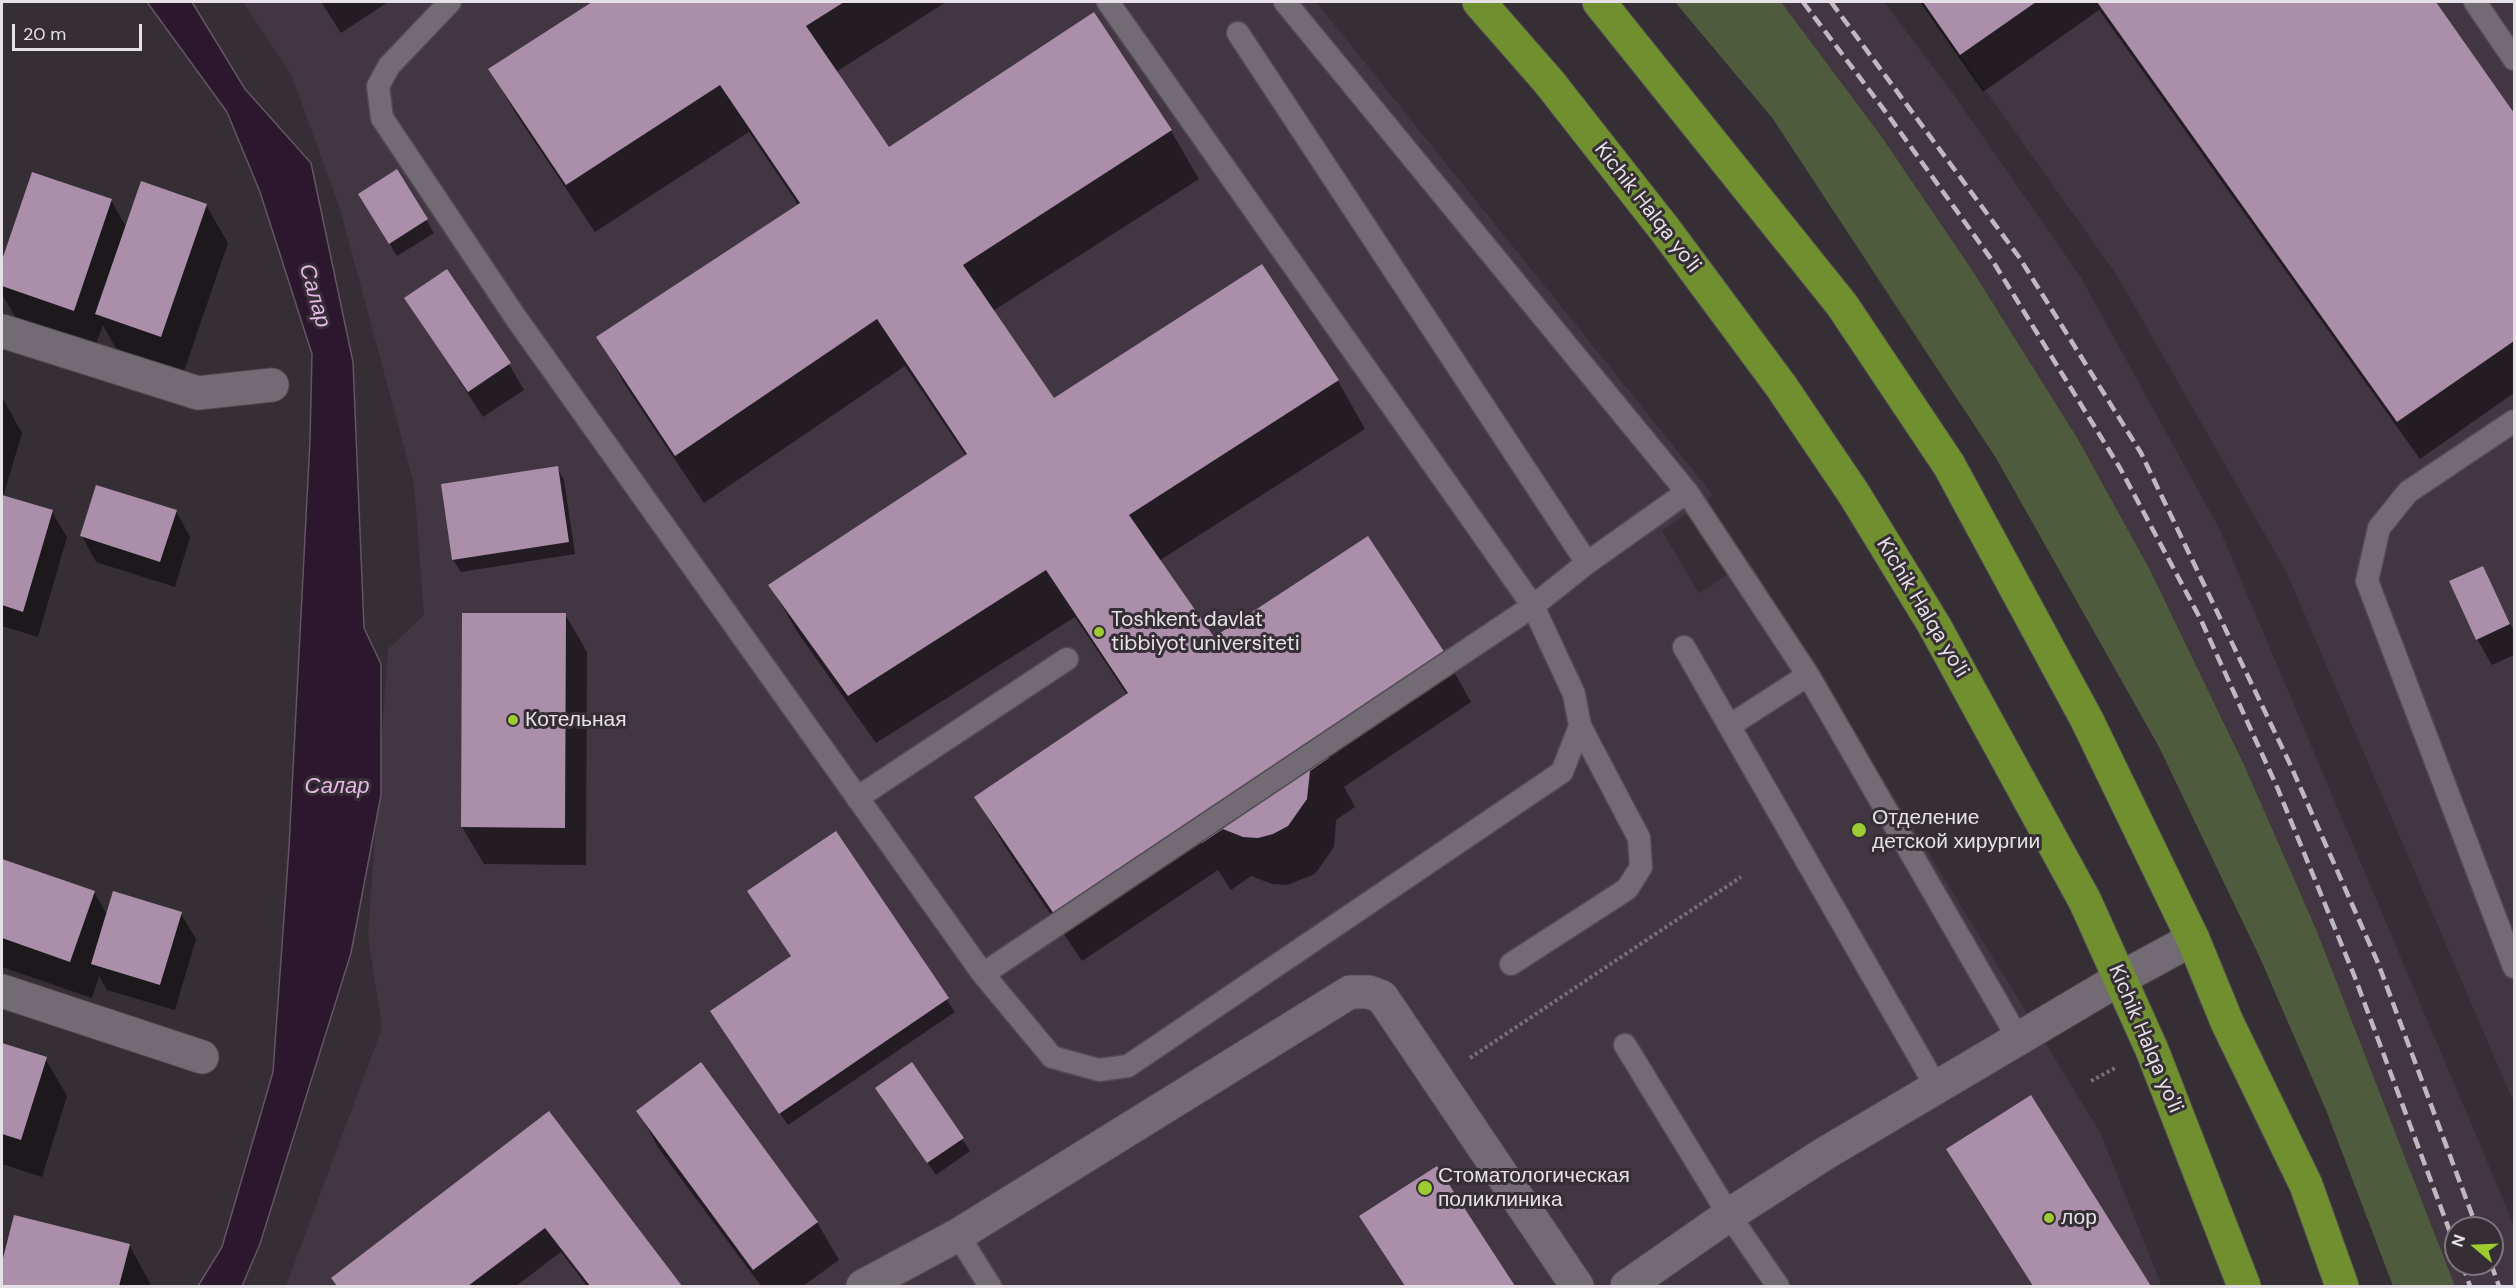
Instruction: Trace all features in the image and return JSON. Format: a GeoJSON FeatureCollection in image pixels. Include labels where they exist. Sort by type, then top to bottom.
{"type":"FeatureCollection","features":[{"type":"Feature","properties":{"kind":"highway","name":"Kichik Halqa yo'li"},"geometry":{"type":"LineString","coordinates":[[1479,2],[1549,82],[1666,231],[1781,386],[1841,475],[1934,626],[2004,748],[2085,901],[2121,978],[2244,1287]]}},
{"type":"Feature","properties":{"kind":"highway"},"geometry":{"type":"LineString","coordinates":[[1599,2],[1842,305],[1949,465],[2087,720],[2193,939],[2227,1022],[2306,1185],[2342,1287]]}},
{"type":"Feature","properties":{"kind":"street"},"geometry":{"type":"LineString","coordinates":[[2,331],[198,393],[272,385]]}},
{"type":"Feature","properties":{"kind":"street"},"geometry":{"type":"LineString","coordinates":[[1627,1287],[1729,1215],[1824,1154],[2121,978],[2193,939]]}},
{"type":"Feature","properties":{"kind":"street"},"geometry":{"type":"LineString","coordinates":[[2,991],[202,1057]]}},
{"type":"Feature","properties":{"kind":"street"},"geometry":{"type":"LineString","coordinates":[[863,1287],[958,1235],[1350,992],[1369,992],[1382,997],[1439,1078],[1577,1287]]}},
{"type":"Feature","properties":{"kind":"lane"},"geometry":{"type":"LineString","coordinates":[[450,2],[389,66],[378,86],[382,118],[516,318],[857,798],[983,974],[1052,1057],[1099,1070],[1128,1066],[1562,772],[1581,726]]}},
{"type":"Feature","properties":{"kind":"lane"},"geometry":{"type":"LineString","coordinates":[[1108,2],[1533,606],[1574,694],[1581,726],[1639,838],[1641,867],[1627,889],[1511,964]]}},
{"type":"Feature","properties":{"kind":"lane"},"geometry":{"type":"LineString","coordinates":[[1285,2],[1687,492],[1808,675],[2019,1040]]}},
{"type":"Feature","properties":{"kind":"lane"},"geometry":{"type":"LineString","coordinates":[[2475,2],[2514,59]]}},
{"type":"Feature","properties":{"kind":"lane"},"geometry":{"type":"LineString","coordinates":[[1238,33],[1587,563]]}},
{"type":"Feature","properties":{"kind":"lane"},"geometry":{"type":"LineString","coordinates":[[2514,421],[2408,492],[2379,528],[2367,581],[2514,967]]}},
{"type":"Feature","properties":{"kind":"lane"},"geometry":{"type":"LineString","coordinates":[[983,974],[1533,606],[1587,563],[1687,492]]}},
{"type":"Feature","properties":{"kind":"lane"},"geometry":{"type":"LineString","coordinates":[[1684,647],[1937,1088]]}},
{"type":"Feature","properties":{"kind":"lane"},"geometry":{"type":"LineString","coordinates":[[857,798],[1067,659]]}},
{"type":"Feature","properties":{"kind":"lane"},"geometry":{"type":"LineString","coordinates":[[1730,726],[1808,675]]}},
{"type":"Feature","properties":{"kind":"lane"},"geometry":{"type":"LineString","coordinates":[[1625,1045],[1729,1215],[1778,1287]]}},
{"type":"Feature","properties":{"kind":"lane"},"geometry":{"type":"LineString","coordinates":[[958,1235],[990,1287]]}},
{"type":"Feature","properties":{"kind":"path"},"geometry":{"type":"LineString","coordinates":[[1439,1078],[1741,877]]}},
{"type":"Feature","properties":{"kind":"shaded area","name":"Toshkent davlat tibbiyot universiteti"},"geometry":{"type":"Polygon","coordinates":[[[243,2],[1316,2],[1713,495],[1662,531],[1699,593],[1749,561],[2100,1132],[2162,1286],[286,1286],[382,1028],[368,936],[388,649],[424,615],[414,484],[340,209],[291,74],[243,2]]]}},
{"type":"Feature","properties":{"kind":"shaded area"},"geometry":{"type":"Polygon","coordinates":[[[1781,2],[1884,2],[1956,98],[2080,276],[2220,530],[2514,1225],[2514,1286],[2455,1286],[2451,1276],[2504,1276],[2504,1216],[2444,1216],[2444,1258],[2316,929],[2245,767],[2150,570],[2079,441],[1781,2]]]}},
{"type":"Feature","properties":{"kind":"shaded area"},"geometry":{"type":"Polygon","coordinates":[[[1923,2],[2514,2],[2514,1103],[2287,573],[2118,277],[1923,2]]]}},
{"type":"Feature","properties":{"kind":"green space"},"geometry":{"type":"Polygon","coordinates":[[[1675,2],[1781,2],[1881,136],[1972,270],[2079,441],[2150,570],[2245,767],[2316,929],[2444,1258],[2444,1276],[2451,1276],[2455,1286],[2393,1286],[2326,1110],[2261,960],[2159,747],[1996,458],[1773,119],[1675,2]]]}},
{"type":"Feature","properties":{"kind":"water","name":"Салар"},"geometry":{"type":"Polygon","coordinates":[[[147,2],[192,2],[245,89],[311,163],[353,362],[364,628],[381,664],[381,795],[351,953],[260,1244],[242,1286],[198,1286],[222,1247],[273,1072],[289,847],[310,440],[312,354],[260,192],[227,112],[147,2]]]}},
{"type":"Feature","properties":{"kind":"building"},"geometry":{"type":"Polygon","coordinates":[[[592,2],[844,2],[806,26],[889,147],[1094,12],[1172,130],[963,265],[1054,398],[1262,264],[1339,380],[1129,515],[1214,637],[1368,536],[1445,653],[1316,740],[1329,758],[1310,771],[1307,799],[1288,826],[1273,834],[1258,838],[1243,837],[1223,829],[1202,843],[1190,823],[1054,914],[974,797],[1128,693],[1046,570],[848,696],[768,585],[967,454],[877,319],[675,456],[596,337],[800,203],[720,85],[566,185],[488,69],[592,2]]]}},
{"type":"Feature","properties":{"kind":"building"},"geometry":{"type":"Polygon","coordinates":[[[1923,2],[2036,2],[1960,55],[1923,2]]]}},
{"type":"Feature","properties":{"kind":"building"},"geometry":{"type":"Polygon","coordinates":[[[2097,2],[2436,2],[2514,113],[2514,341],[2397,422],[2097,2]]]}},
{"type":"Feature","properties":{"kind":"building"},"geometry":{"type":"Polygon","coordinates":[[[397,169],[428,219],[389,244],[358,194],[397,169]]]}},
{"type":"Feature","properties":{"kind":"building"},"geometry":{"type":"Polygon","coordinates":[[[32,172],[112,199],[74,311],[2,286],[2,260],[32,172]]]}},
{"type":"Feature","properties":{"kind":"building"},"geometry":{"type":"Polygon","coordinates":[[[141,181],[207,204],[161,337],[95,314],[141,181]]]}},
{"type":"Feature","properties":{"kind":"building"},"geometry":{"type":"Polygon","coordinates":[[[447,269],[511,363],[468,392],[404,298],[447,269]]]}},
{"type":"Feature","properties":{"kind":"building"},"geometry":{"type":"Polygon","coordinates":[[[558,466],[569,542],[452,560],[441,484],[558,466]]]}},
{"type":"Feature","properties":{"kind":"building"},"geometry":{"type":"Polygon","coordinates":[[[96,485],[177,510],[160,562],[80,536],[96,485]]]}},
{"type":"Feature","properties":{"kind":"building"},"geometry":{"type":"Polygon","coordinates":[[[2,495],[53,510],[23,612],[2,605],[2,495]]]}},
{"type":"Feature","properties":{"kind":"building"},"geometry":{"type":"Polygon","coordinates":[[[2483,566],[2510,624],[2476,640],[2449,581],[2483,566]]]}},
{"type":"Feature","properties":{"kind":"building","name":"Котельная"},"geometry":{"type":"Polygon","coordinates":[[[462,613],[566,613],[565,828],[461,827],[462,613]]]}},
{"type":"Feature","properties":{"kind":"building"},"geometry":{"type":"Polygon","coordinates":[[[836,831],[949,998],[779,1114],[710,1011],[791,956],[747,891],[836,831]]]}},
{"type":"Feature","properties":{"kind":"building"},"geometry":{"type":"Polygon","coordinates":[[[2,859],[95,891],[70,962],[2,938],[2,859]]]}},
{"type":"Feature","properties":{"kind":"building"},"geometry":{"type":"Polygon","coordinates":[[[113,891],[182,912],[160,985],[91,964],[113,891]]]}},
{"type":"Feature","properties":{"kind":"building"},"geometry":{"type":"Polygon","coordinates":[[[2,1043],[47,1057],[21,1140],[2,1134],[2,1043]]]}},
{"type":"Feature","properties":{"kind":"building"},"geometry":{"type":"Polygon","coordinates":[[[701,1062],[818,1222],[753,1270],[636,1111],[701,1062]]]}},
{"type":"Feature","properties":{"kind":"building"},"geometry":{"type":"Polygon","coordinates":[[[912,1062],[964,1138],[927,1163],[875,1088],[912,1062]]]}},
{"type":"Feature","properties":{"kind":"building","name":"лор"},"geometry":{"type":"Polygon","coordinates":[[[2031,1095],[2151,1286],[2033,1286],[1946,1149],[2031,1095]]]}},
{"type":"Feature","properties":{"kind":"building"},"geometry":{"type":"Polygon","coordinates":[[[549,1111],[682,1286],[590,1286],[545,1228],[468,1286],[337,1286],[331,1278],[549,1111]]]}},
{"type":"Feature","properties":{"kind":"building"},"geometry":{"type":"Polygon","coordinates":[[[1437,1166],[1515,1286],[1405,1286],[1359,1216],[1437,1166]]]}},
{"type":"Feature","properties":{"kind":"building"},"geometry":{"type":"Polygon","coordinates":[[[14,1215],[130,1244],[119,1286],[2,1286],[2,1262],[14,1215]]]}},
{"type":"Feature","properties":{"kind":"railway"},"geometry":{"type":"LineString","coordinates":[[1803,2],[1888,115],[1994,263],[2120,468],[2201,620],[2277,787],[2354,975],[2444,1216]]}},
{"type":"Feature","properties":{"kind":"railway"},"geometry":{"type":"LineString","coordinates":[[1831,2],[2019,257],[2141,453],[2290,764],[2378,963],[2473,1216]]}},
{"type":"Feature","properties":{"kind":"railway"},"geometry":{"type":"LineString","coordinates":[[2466,1276],[2470,1286]]}},
{"type":"Feature","properties":{"kind":"railway"},"geometry":{"type":"LineString","coordinates":[[2495,1276],[2499,1286]]}},
{"type":"Feature","properties":{"kind":"place","name":"Toshkent davlat tibbiyot universiteti"},"geometry":{"type":"Point","coordinates":[1099,632]}},
{"type":"Feature","properties":{"kind":"place","name":"Котельная"},"geometry":{"type":"Point","coordinates":[513,720]}},
{"type":"Feature","properties":{"kind":"place","name":"Отделение детской хирургии"},"geometry":{"type":"Point","coordinates":[1859,830]}},
{"type":"Feature","properties":{"kind":"place","name":"Стоматологическая поликлиника"},"geometry":{"type":"Point","coordinates":[1425,1188]}},
{"type":"Feature","properties":{"kind":"place","name":"лор"},"geometry":{"type":"Point","coordinates":[2049,1218]}}]}
